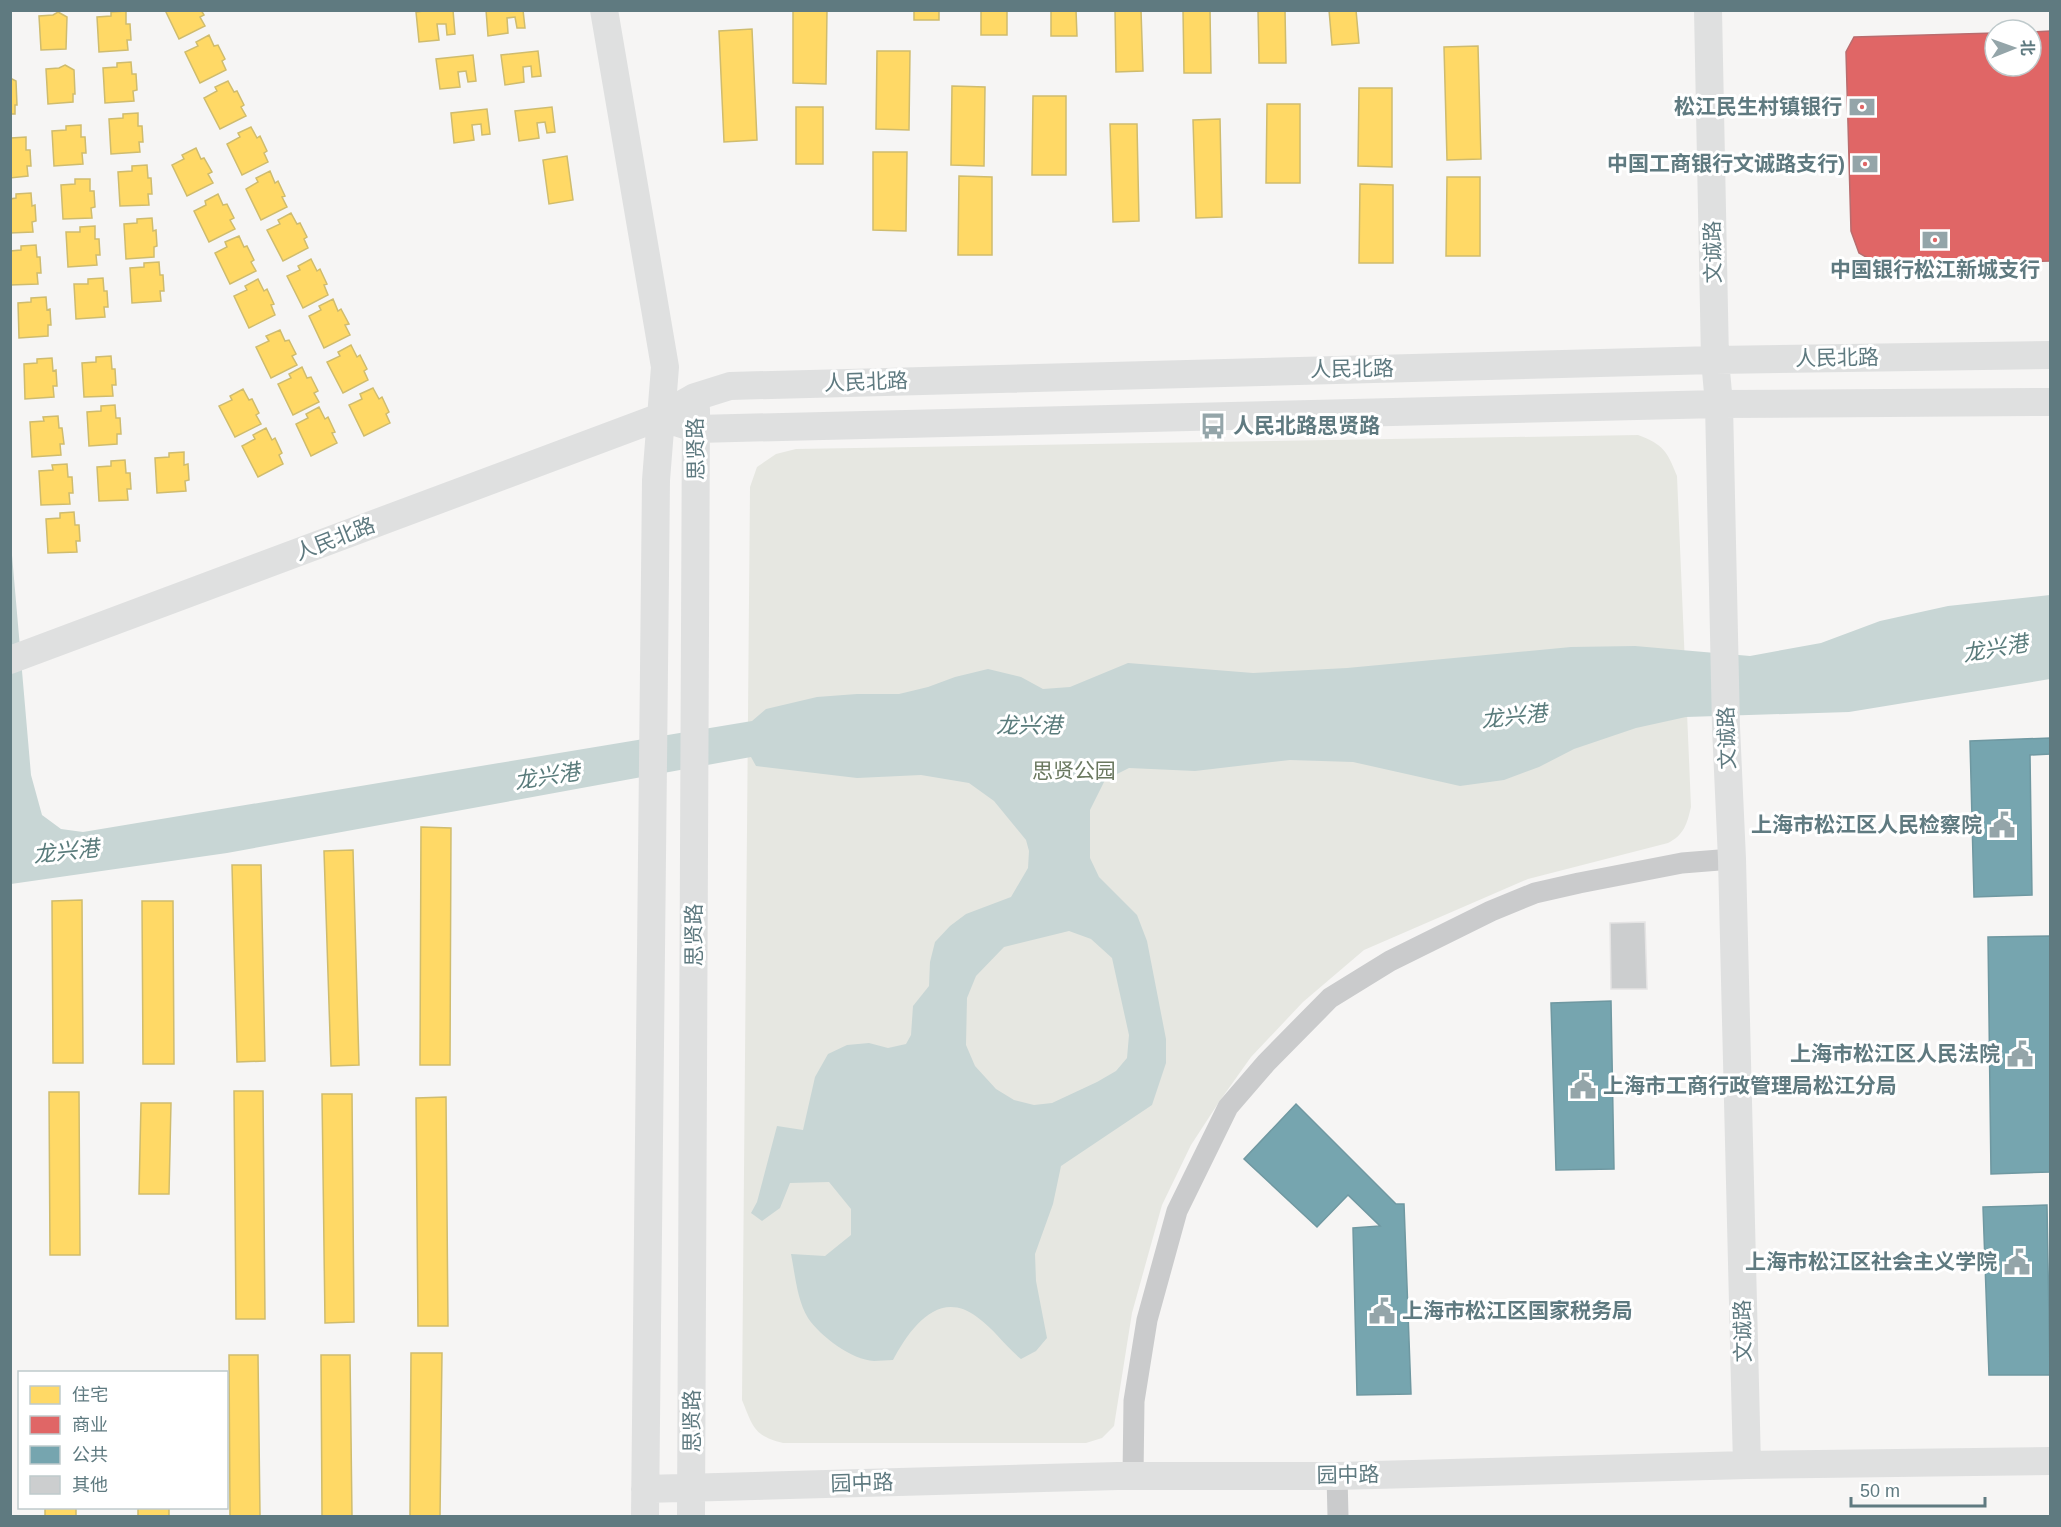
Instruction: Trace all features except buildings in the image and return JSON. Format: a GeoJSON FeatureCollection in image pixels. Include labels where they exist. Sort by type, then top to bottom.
{"type":"FeatureCollection","features":[{"type":"Feature","properties":{"kind":"main road","name":"思贤路"},"geometry":{"type":"LineString","coordinates":[[604,10],[665,367],[656,480],[645,1503]]}},
{"type":"Feature","properties":{"kind":"main road","name":"文诚路"},"geometry":{"type":"LineString","coordinates":[[1708,10],[1715,360],[1719,404],[1747,1465]]}},
{"type":"Feature","properties":{"kind":"main road","name":"人民北路"},"geometry":{"type":"LineString","coordinates":[[16,658],[660,417],[695,397],[730,386],[1715,360],[2050,355]]}},
{"type":"Feature","properties":{"kind":"main road","name":"思贤路"},"geometry":{"type":"LineString","coordinates":[[665,367],[695,397],[697,429],[691,1516]]}},
{"type":"Feature","properties":{"kind":"main road","name":"人民北路"},"geometry":{"type":"LineString","coordinates":[[660,417],[697,429],[1223,414],[1719,404],[2050,402]]}},
{"type":"Feature","properties":{"kind":"main road","name":"园中路"},"geometry":{"type":"LineString","coordinates":[[645,1503],[691,1488],[1133,1476],[1337,1476],[1747,1465],[2050,1461]]}},
{"type":"Feature","properties":{"kind":"street"},"geometry":{"type":"LineString","coordinates":[[1133,1476],[1134,1401],[1147,1320],[1177,1211],[1228,1107],[1266,1063],[1330,998],[1390,961],[1491,911],[1535,893],[1579,883],[1682,863],[1732,859]]}},
{"type":"Feature","properties":{"kind":"street"},"geometry":{"type":"LineString","coordinates":[[1337,1476],[1338,1516]]}},
{"type":"Feature","properties":{"kind":"green space","name":"思贤公园"},"geometry":{"type":"Polygon","coordinates":[[[1638,435],[1654,442],[1664,450],[1677,476],[1691,807],[1681,833],[1668,843],[1528,879],[1364,950],[1303,1002],[1251,1057],[1219,1102],[1191,1145],[1162,1205],[1132,1313],[1114,1426],[1102,1438],[1086,1443],[783,1443],[760,1433],[752,1424],[742,1400],[750,487],[757,467],[776,454],[796,449],[1638,435]]]}},
{"type":"Feature","properties":{"kind":"water","name":"龙兴港"},"geometry":{"type":"Polygon","coordinates":[[[10,532],[31,775],[42,815],[61,829],[83,832],[752,721],[766,709],[817,697],[899,694],[988,669],[1021,677],[1043,689],[1070,687],[1128,663],[1253,673],[1347,668],[1571,647],[1635,646],[1750,656],[1821,643],[1880,621],[1948,606],[2050,595],[2050,679],[1849,712],[1686,717],[1636,728],[1574,749],[1539,767],[1504,780],[1460,786],[1353,762],[1290,760],[1195,771],[1129,768],[1105,780],[1090,810],[1090,858],[1099,877],[1137,915],[1147,941],[1166,1039],[1166,1063],[1152,1105],[1061,1166],[1053,1204],[1035,1254],[1036,1281],[1047,1338],[1036,1351],[1021,1359],[977,1317],[963,1309],[950,1307],[938,1309],[917,1325],[893,1360],[865,1360],[847,1352],[813,1325],[804,1311],[791,1254],[825,1256],[851,1235],[851,1209],[829,1182],[790,1183],[780,1208],[762,1221],[751,1213],[757,1202],[777,1126],[803,1130],[815,1077],[828,1054],[847,1045],[869,1043],[888,1048],[906,1044],[911,1035],[913,1006],[929,986],[930,962],[935,942],[950,926],[966,914],[1011,897],[1028,868],[1029,851],[1026,840],[994,801],[969,783],[921,775],[857,778],[756,766],[751,757],[227,853],[11,884],[10,532]],[[1069,931],[1004,947],[976,976],[967,998],[966,1045],[975,1066],[996,1089],[1014,1100],[1034,1105],[1052,1103],[1116,1071],[1127,1058],[1129,1035],[1112,958],[1091,939],[1069,931]]]}},
{"type":"Feature","properties":{"kind":"place","name":"松江民生村镇银行"},"geometry":{"type":"Point","coordinates":[1862,107]}},
{"type":"Feature","properties":{"kind":"place","name":"中国工商银行文诚路支行)"},"geometry":{"type":"Point","coordinates":[1865,164]}},
{"type":"Feature","properties":{"kind":"place","name":"中国银行松江新城支行"},"geometry":{"type":"Point","coordinates":[1935,240]}},
{"type":"Feature","properties":{"kind":"place","name":"人民北路思贤路"},"geometry":{"type":"Point","coordinates":[1213,426]}},
{"type":"Feature","properties":{"kind":"place","name":"上海市松江区人民检察院"},"geometry":{"type":"Point","coordinates":[2002,825]}},
{"type":"Feature","properties":{"kind":"place","name":"上海市松江区人民法院"},"geometry":{"type":"Point","coordinates":[2020,1054]}},
{"type":"Feature","properties":{"kind":"place","name":"上海市工商行政管理局松江分局"},"geometry":{"type":"Point","coordinates":[1583,1086]}},
{"type":"Feature","properties":{"kind":"place","name":"上海市松江区社会主义学院"},"geometry":{"type":"Point","coordinates":[2017,1262]}},
{"type":"Feature","properties":{"kind":"place","name":"上海市松江区国家税务局"},"geometry":{"type":"Point","coordinates":[1382,1311]}}]}
